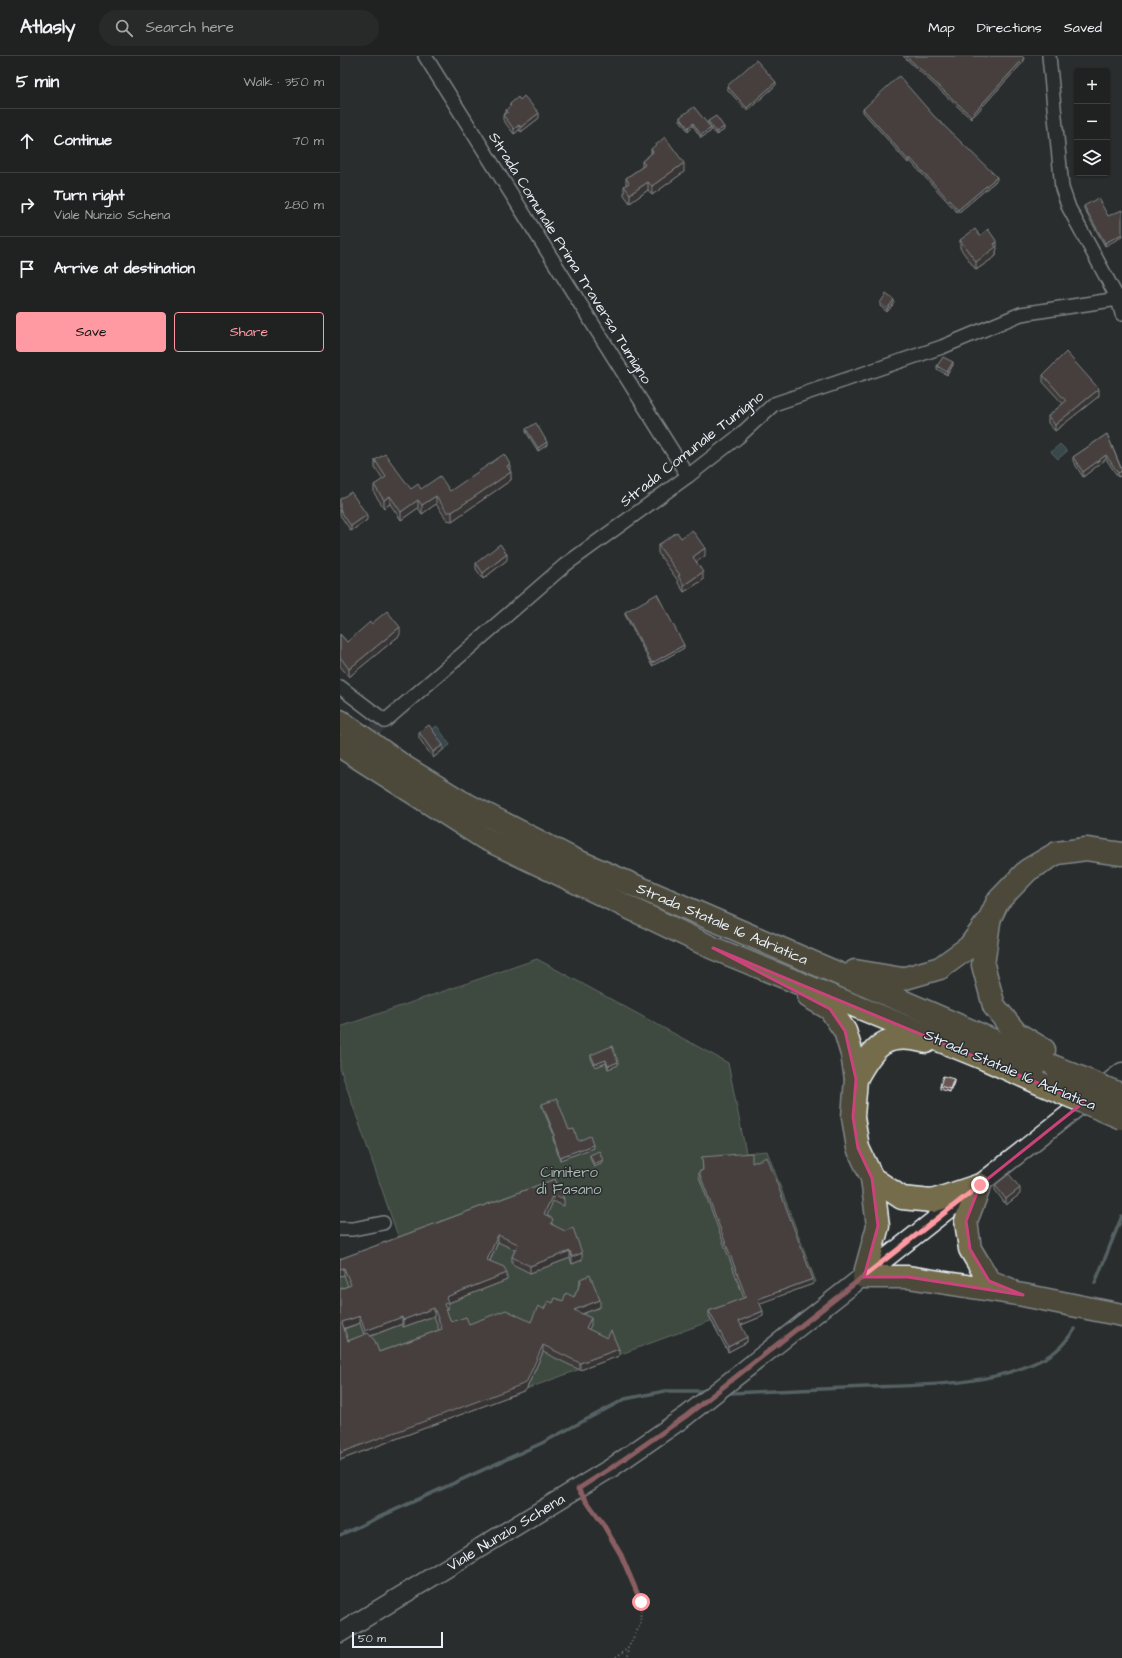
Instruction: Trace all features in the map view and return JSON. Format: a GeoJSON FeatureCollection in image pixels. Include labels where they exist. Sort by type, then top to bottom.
{"type":"FeatureCollection","features":[{"type":"Feature","properties":{"kind":"highway","name":"Strada Statale 16 Adriatica"},"geometry":{"type":"LineString","coordinates":[[340,721],[406,768],[460,801],[572,859],[1062,1065],[1122,1094]]}},
{"type":"Feature","properties":{"kind":"highway","name":"Strada Statale 16 Adriatica"},"geometry":{"type":"LineString","coordinates":[[340,746],[484,838],[713,948],[985,1059],[1122,1118]]}},
{"type":"Feature","properties":{"kind":"highway"},"geometry":{"type":"LineString","coordinates":[[750,935],[859,973],[902,979],[940,968],[969,947],[989,920],[998,900],[1028,870],[1057,853],[1086,849],[1122,854]]}},
{"type":"Feature","properties":{"kind":"highway"},"geometry":{"type":"LineString","coordinates":[[989,920],[983,965],[994,1006],[1016,1033],[1062,1065]]}},
{"type":"Feature","properties":{"kind":"highway"},"geometry":{"type":"LineString","coordinates":[[713,948],[799,991],[830,1009],[845,1031],[852,1054],[856,1079],[853,1117],[858,1148],[872,1178],[878,1226],[864,1277],[908,1277],[1023,1295],[1122,1315]]}},
{"type":"Feature","properties":{"kind":"highway"},"geometry":{"type":"LineString","coordinates":[[856,1079],[870,1053],[886,1040],[913,1038],[985,1059]]}},
{"type":"Feature","properties":{"kind":"highway"},"geometry":{"type":"LineString","coordinates":[[872,1178],[902,1198],[932,1201],[980,1185]]}},
{"type":"Feature","properties":{"kind":"highway"},"geometry":{"type":"LineString","coordinates":[[980,1185],[966,1221],[970,1249],[990,1281],[1023,1295]]}},
{"type":"Feature","properties":{"kind":"street","name":"Strada Comunale Prima Traversa Tumigno"},"geometry":{"type":"LineString","coordinates":[[426,56],[688,476]]}},
{"type":"Feature","properties":{"kind":"street"},"geometry":{"type":"LineString","coordinates":[[1048,56],[1062,188],[1069,208],[1120,298],[1122,314]]}},
{"type":"Feature","properties":{"kind":"street","name":"Strada Comunale Tumigno"},"geometry":{"type":"LineString","coordinates":[[340,687],[385,721],[565,565],[688,476],[738,437],[774,404],[942,347],[1021,314],[1120,298]]}},
{"type":"Feature","properties":{"kind":"street","name":"Viale Nunzio Schena"},"geometry":{"type":"LineString","coordinates":[[340,1633],[578,1489],[686,1416],[1122,1072]]}},
{"type":"Feature","properties":{"kind":"street"},"geometry":{"type":"LineString","coordinates":[[340,1229],[353,1229],[383,1222]]}},
{"type":"Feature","properties":{"kind":"path"},"geometry":{"type":"LineString","coordinates":[[578,1489],[603,1524],[621,1555],[641,1602],[640,1625],[628,1648],[627,1658]]}},
{"type":"Feature","properties":{"kind":"path"},"geometry":{"type":"LineString","coordinates":[[616,1658],[628,1648]]}},
{"type":"Feature","properties":{"kind":"highlighted area"},"geometry":{"type":"Polygon","coordinates":[[[713,948],[1084,1102],[980,1185],[966,1221],[970,1249],[989,1281],[1023,1295],[908,1277],[864,1277],[878,1226],[872,1178],[858,1148],[853,1117],[856,1079],[845,1031],[830,1009],[713,948]]]}},
{"type":"Feature","properties":{"kind":"green space","name":"Cimitero di Fasano"},"geometry":{"type":"Polygon","coordinates":[[[537,959],[728,1063],[746,1153],[767,1151],[816,1282],[483,1405],[340,1455],[340,1261],[399,1239],[340,1068],[340,1027],[537,959]]]}},
{"type":"Feature","properties":{"kind":"water"},"geometry":{"type":"Polygon","coordinates":[[[1060,444],[1067,451],[1058,459],[1051,452],[1060,444]]]}},
{"type":"Feature","properties":{"kind":"water"},"geometry":{"type":"Polygon","coordinates":[[[437,726],[450,745],[443,750],[429,731],[437,726]]]}},
{"type":"Feature","properties":{"kind":"building"},"geometry":{"type":"Polygon","coordinates":[[[906,56],[1022,56],[1024,58],[971,116],[906,56]]]}},
{"type":"Feature","properties":{"kind":"building"},"geometry":{"type":"Polygon","coordinates":[[[756,60],[776,82],[747,108],[727,86],[756,60]]]}},
{"type":"Feature","properties":{"kind":"building"},"geometry":{"type":"Polygon","coordinates":[[[899,76],[933,115],[997,177],[958,210],[910,158],[908,160],[863,109],[899,76]]]}},
{"type":"Feature","properties":{"kind":"building"},"geometry":{"type":"Polygon","coordinates":[[[524,96],[539,113],[521,127],[519,125],[514,129],[503,115],[508,112],[506,110],[511,105],[510,104],[518,97],[520,100],[524,96]]]}},
{"type":"Feature","properties":{"kind":"building"},"geometry":{"type":"Polygon","coordinates":[[[694,107],[711,128],[701,135],[693,123],[688,128],[680,117],[694,107]]]}},
{"type":"Feature","properties":{"kind":"building"},"geometry":{"type":"Polygon","coordinates":[[[716,116],[724,127],[716,132],[708,121],[716,116]]]}},
{"type":"Feature","properties":{"kind":"building"},"geometry":{"type":"Polygon","coordinates":[[[665,137],[684,163],[652,186],[648,182],[630,194],[624,186],[629,183],[626,178],[645,165],[642,161],[653,152],[651,149],[665,137]]]}},
{"type":"Feature","properties":{"kind":"building"},"geometry":{"type":"Polygon","coordinates":[[[1098,198],[1108,216],[1122,210],[1122,234],[1105,243],[1084,206],[1098,198]]]}},
{"type":"Feature","properties":{"kind":"building"},"geometry":{"type":"Polygon","coordinates":[[[975,229],[980,236],[988,229],[997,242],[994,244],[996,247],[976,262],[960,240],[975,229]]]}},
{"type":"Feature","properties":{"kind":"building"},"geometry":{"type":"Polygon","coordinates":[[[886,294],[894,300],[887,309],[880,303],[886,294]]]}},
{"type":"Feature","properties":{"kind":"building"},"geometry":{"type":"Polygon","coordinates":[[[1066,352],[1099,389],[1055,425],[1048,416],[1066,401],[1043,375],[1066,352]]]}},
{"type":"Feature","properties":{"kind":"building"},"geometry":{"type":"Polygon","coordinates":[[[943,357],[953,362],[947,372],[937,366],[943,357]]]}},
{"type":"Feature","properties":{"kind":"building"},"geometry":{"type":"Polygon","coordinates":[[[536,423],[547,442],[538,448],[526,429],[536,423]]]}},
{"type":"Feature","properties":{"kind":"building"},"geometry":{"type":"Polygon","coordinates":[[[1107,434],[1122,471],[1118,473],[1106,455],[1083,472],[1073,457],[1107,434]]]}},
{"type":"Feature","properties":{"kind":"building"},"geometry":{"type":"Polygon","coordinates":[[[385,454],[411,489],[418,484],[421,489],[440,476],[450,491],[504,454],[510,464],[507,466],[511,472],[452,512],[447,512],[436,496],[422,505],[418,500],[401,512],[390,496],[384,500],[374,485],[386,477],[375,460],[385,454]]]}},
{"type":"Feature","properties":{"kind":"building"},"geometry":{"type":"Polygon","coordinates":[[[351,492],[367,515],[351,526],[340,510],[340,499],[351,492]]]}},
{"type":"Feature","properties":{"kind":"building"},"geometry":{"type":"Polygon","coordinates":[[[692,530],[705,548],[693,557],[703,572],[684,585],[678,576],[680,575],[658,545],[677,532],[681,538],[692,530]]]}},
{"type":"Feature","properties":{"kind":"building"},"geometry":{"type":"Polygon","coordinates":[[[500,544],[507,554],[483,573],[476,563],[500,544]]]}},
{"type":"Feature","properties":{"kind":"building"},"geometry":{"type":"Polygon","coordinates":[[[657,594],[684,645],[652,663],[625,612],[657,594]]]}},
{"type":"Feature","properties":{"kind":"building"},"geometry":{"type":"Polygon","coordinates":[[[387,611],[400,627],[349,669],[340,657],[340,634],[347,642],[370,622],[371,624],[387,611]]]}},
{"type":"Feature","properties":{"kind":"building"},"geometry":{"type":"Polygon","coordinates":[[[429,725],[443,745],[433,752],[419,732],[429,725]]]}},
{"type":"Feature","properties":{"kind":"building"},"geometry":{"type":"Polygon","coordinates":[[[612,1046],[618,1062],[608,1066],[606,1060],[595,1064],[591,1055],[612,1046]]]}},
{"type":"Feature","properties":{"kind":"building"},"geometry":{"type":"Polygon","coordinates":[[[943,1076],[954,1079],[950,1089],[940,1086],[943,1076]]]}},
{"type":"Feature","properties":{"kind":"building"},"geometry":{"type":"Polygon","coordinates":[[[557,1099],[569,1130],[574,1129],[578,1141],[590,1136],[593,1145],[560,1157],[553,1136],[555,1135],[542,1104],[557,1099]]]}},
{"type":"Feature","properties":{"kind":"building"},"geometry":{"type":"Polygon","coordinates":[[[599,1151],[603,1160],[594,1164],[590,1155],[599,1151]]]}},
{"type":"Feature","properties":{"kind":"building"},"geometry":{"type":"Polygon","coordinates":[[[752,1153],[752,1163],[767,1157],[813,1279],[758,1299],[763,1311],[739,1321],[747,1337],[728,1347],[709,1311],[746,1297],[699,1172],[703,1170],[702,1157],[752,1153]]]}},
{"type":"Feature","properties":{"kind":"building"},"geometry":{"type":"Polygon","coordinates":[[[1009,1174],[1020,1188],[1006,1199],[995,1185],[1009,1174]]]}},
{"type":"Feature","properties":{"kind":"building"},"geometry":{"type":"Polygon","coordinates":[[[555,1179],[564,1199],[553,1194],[544,1214],[553,1219],[551,1224],[565,1231],[573,1228],[582,1253],[572,1257],[570,1251],[530,1266],[512,1257],[518,1244],[498,1235],[487,1260],[504,1267],[507,1273],[446,1297],[448,1302],[444,1304],[451,1322],[466,1317],[469,1324],[506,1310],[531,1322],[538,1306],[544,1309],[548,1301],[553,1303],[555,1298],[563,1301],[566,1293],[574,1297],[581,1282],[580,1279],[590,1275],[600,1300],[574,1310],[591,1318],[586,1328],[607,1338],[611,1331],[619,1349],[580,1363],[543,1345],[526,1383],[340,1453],[340,1289],[351,1285],[344,1268],[340,1269],[340,1259],[555,1179]],[[434,1308],[403,1320],[402,1317],[365,1331],[360,1316],[342,1322],[348,1341],[368,1333],[375,1341],[379,1352],[442,1329],[434,1308]]]}},
{"type":"Feature","properties":{"kind":"waterway"},"geometry":{"type":"LineString","coordinates":[[1095,1283],[1122,1216]]}},
{"type":"Feature","properties":{"kind":"waterway"},"geometry":{"type":"LineString","coordinates":[[731,1393],[935,1384],[981,1379],[1025,1367],[1045,1358],[1058,1349],[1075,1329]]}},
{"type":"Feature","properties":{"kind":"waterway"},"geometry":{"type":"LineString","coordinates":[[340,1535],[542,1443],[625,1399],[665,1391],[705,1391]]}},
{"type":"Feature","properties":{"kind":"tunnel"},"geometry":{"type":"LineString","coordinates":[[360,742],[385,721]]}},
{"type":"Feature","properties":{"kind":"route"},"geometry":{"type":"LineString","coordinates":[[641,1602],[621,1555],[603,1524],[578,1489],[686,1416],[980,1185]]}}]}
